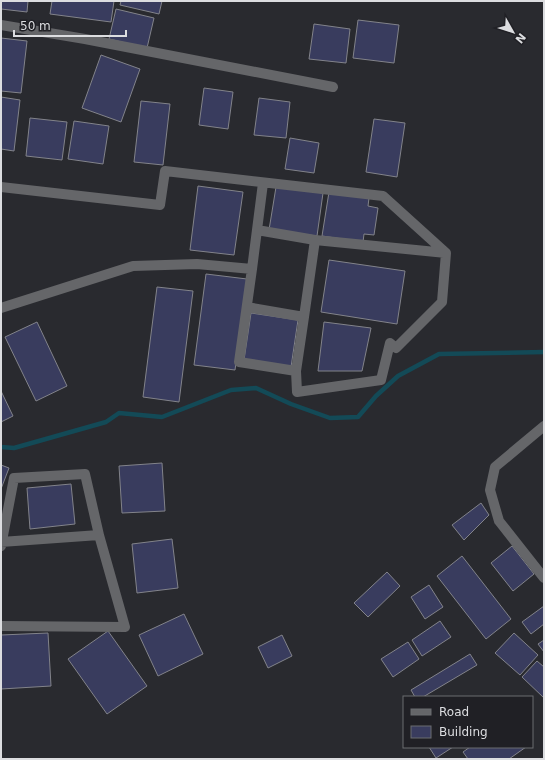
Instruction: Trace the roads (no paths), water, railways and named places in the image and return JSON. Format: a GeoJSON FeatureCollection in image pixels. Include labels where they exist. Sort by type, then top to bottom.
{"type":"FeatureCollection","features":[{"type":"Feature","properties":{"kind":"street"},"geometry":{"type":"LineString","coordinates":[[1,25],[84,39],[333,87]]}},
{"type":"Feature","properties":{"kind":"street"},"geometry":{"type":"LineString","coordinates":[[1,187],[160,205],[165,171],[383,196],[446,253]]}},
{"type":"Feature","properties":{"kind":"street"},"geometry":{"type":"LineString","coordinates":[[263,183],[247,307],[238,362],[296,371]]}},
{"type":"Feature","properties":{"kind":"street"},"geometry":{"type":"LineString","coordinates":[[257,230],[315,240],[446,253]]}},
{"type":"Feature","properties":{"kind":"street"},"geometry":{"type":"LineString","coordinates":[[315,240],[296,371],[297,392],[381,380],[390,343],[396,348],[442,302],[446,253]]}},
{"type":"Feature","properties":{"kind":"street"},"geometry":{"type":"LineString","coordinates":[[1,308],[133,266],[197,264],[252,268]]}},
{"type":"Feature","properties":{"kind":"street"},"geometry":{"type":"LineString","coordinates":[[247,307],[304,317]]}},
{"type":"Feature","properties":{"kind":"street"},"geometry":{"type":"LineString","coordinates":[[544,426],[495,467],[490,490],[499,521],[544,578]]}},
{"type":"Feature","properties":{"kind":"street"},"geometry":{"type":"LineString","coordinates":[[1,626],[125,627],[99,535],[85,474],[14,478],[1,543],[99,535]]}},
{"type":"Feature","properties":{"kind":"waterway"},"geometry":{"type":"LineString","coordinates":[[1,447],[14,448],[106,422],[119,413],[162,417],[231,390],[256,388],[291,404],[330,418],[358,417],[376,396],[398,376],[439,354],[544,352]]}}]}
